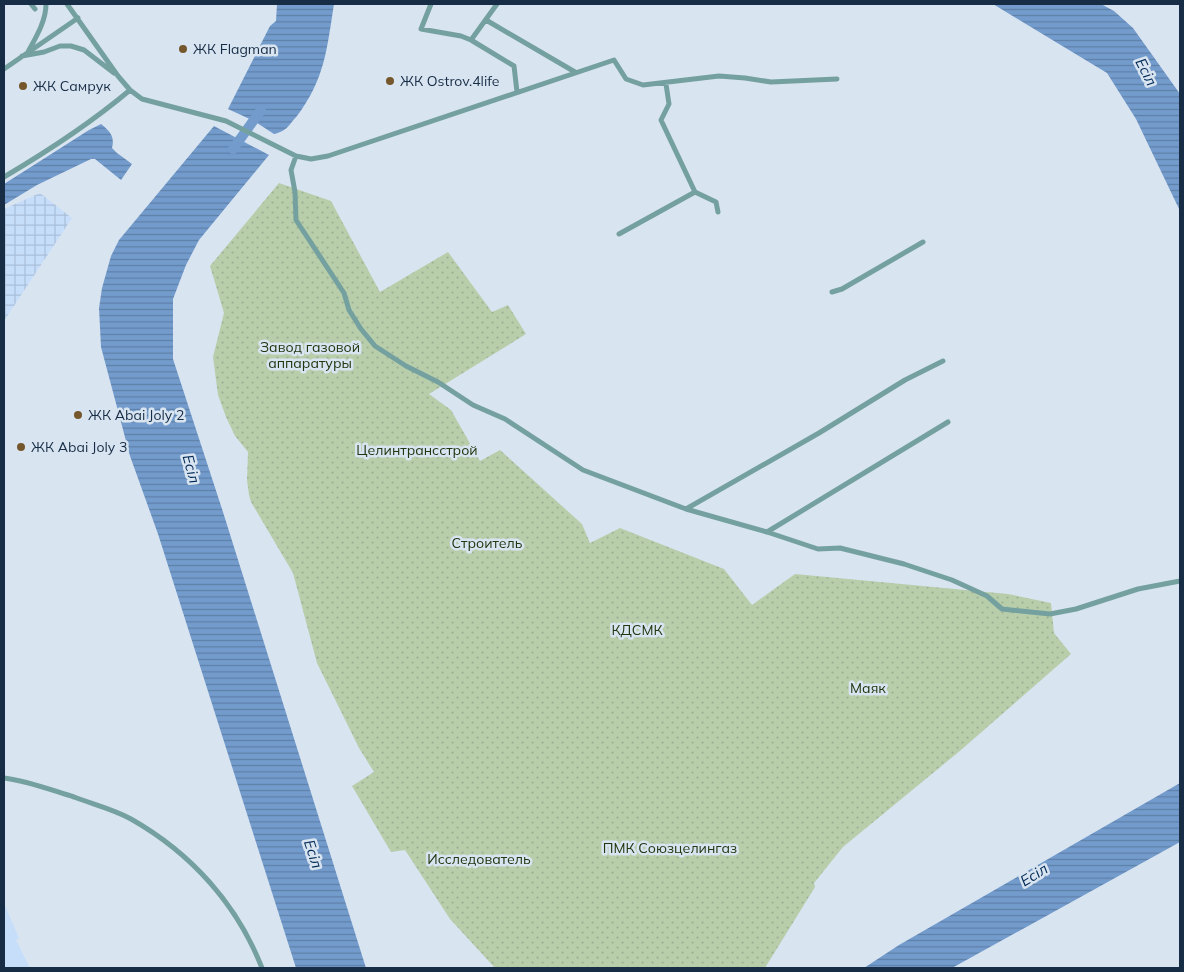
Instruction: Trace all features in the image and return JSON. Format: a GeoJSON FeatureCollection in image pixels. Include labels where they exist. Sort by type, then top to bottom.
{"type":"FeatureCollection","features":[{"type":"Feature","properties":{"kind":"street"},"geometry":{"type":"LineString","coordinates":[[32,4],[35,9]]}},
{"type":"Feature","properties":{"kind":"street"},"geometry":{"type":"LineString","coordinates":[[28,53],[43,23],[46,4]]}},
{"type":"Feature","properties":{"kind":"street"},"geometry":{"type":"LineString","coordinates":[[67,4],[118,76],[130,90],[142,99],[226,121],[296,156],[311,159],[328,156],[614,60],[626,79],[643,85],[666,84],[719,76],[771,82],[837,79]]}},
{"type":"Feature","properties":{"kind":"street"},"geometry":{"type":"LineString","coordinates":[[430,4],[421,29],[461,36],[514,66],[517,92]]}},
{"type":"Feature","properties":{"kind":"street"},"geometry":{"type":"LineString","coordinates":[[471,40],[497,4]]}},
{"type":"Feature","properties":{"kind":"street"},"geometry":{"type":"LineString","coordinates":[[4,69],[78,18]]}},
{"type":"Feature","properties":{"kind":"street"},"geometry":{"type":"LineString","coordinates":[[486,20],[575,72]]}},
{"type":"Feature","properties":{"kind":"street"},"geometry":{"type":"LineString","coordinates":[[22,56],[44,52],[60,46],[75,46],[84,50],[118,76]]}},
{"type":"Feature","properties":{"kind":"street"},"geometry":{"type":"LineString","coordinates":[[666,84],[669,104],[661,120],[695,192],[716,202],[718,212]]}},
{"type":"Feature","properties":{"kind":"street"},"geometry":{"type":"LineString","coordinates":[[4,177],[94,118],[130,90]]}},
{"type":"Feature","properties":{"kind":"street"},"geometry":{"type":"LineString","coordinates":[[296,156],[291,170],[295,192],[296,220],[344,293],[350,310],[361,329],[375,346],[406,366],[438,382],[473,405],[505,419],[582,470],[686,509],[818,549],[840,548],[904,564],[952,580],[988,596],[1002,609],[1017,612],[1050,614],[1067,611],[1138,590],[1180,581]]}},
{"type":"Feature","properties":{"kind":"street"},"geometry":{"type":"LineString","coordinates":[[618,234],[695,192]]}},
{"type":"Feature","properties":{"kind":"street"},"geometry":{"type":"LineString","coordinates":[[832,292],[842,289],[923,242]]}},
{"type":"Feature","properties":{"kind":"street"},"geometry":{"type":"LineString","coordinates":[[686,509],[819,433],[905,380],[943,362]]}},
{"type":"Feature","properties":{"kind":"street"},"geometry":{"type":"LineString","coordinates":[[767,532],[948,422]]}},
{"type":"Feature","properties":{"kind":"street"},"geometry":{"type":"LineString","coordinates":[[4,778],[16,779],[120,814],[165,842],[199,870],[231,909],[262,968]]}},
{"type":"Feature","properties":{"kind":"shaded area"},"geometry":{"type":"Polygon","coordinates":[[[40,193],[72,218],[4,321],[4,209],[40,193]]]}},
{"type":"Feature","properties":{"kind":"shaded area"},"geometry":{"type":"Polygon","coordinates":[[[4,903],[19,938],[16,940],[30,968],[4,968],[4,903]]]}},
{"type":"Feature","properties":{"kind":"green space"},"geometry":{"type":"Polygon","coordinates":[[[279,183],[331,201],[380,292],[448,252],[492,312],[508,305],[526,334],[429,394],[451,410],[480,461],[500,450],[582,524],[590,543],[620,528],[724,569],[752,605],[795,574],[1008,594],[1051,603],[1054,633],[1071,654],[961,750],[843,847],[814,883],[815,887],[765,968],[495,968],[450,919],[405,850],[391,852],[352,786],[374,772],[359,748],[317,663],[293,573],[251,502],[247,480],[248,452],[235,436],[218,395],[213,357],[224,313],[210,266],[279,183]]]}},
{"type":"Feature","properties":{"kind":"water"},"geometry":{"type":"Polygon","coordinates":[[[277,4],[334,4],[323,63],[314,89],[297,116],[285,130],[274,134],[254,121],[228,109],[270,26],[276,21],[277,4]]]}},
{"type":"Feature","properties":{"kind":"water"},"geometry":{"type":"Polygon","coordinates":[[[993,4],[1101,4],[1114,11],[1133,28],[1180,94],[1180,211],[1136,119],[1107,73],[993,4]]]}},
{"type":"Feature","properties":{"kind":"water"},"geometry":{"type":"Polygon","coordinates":[[[101,124],[111,134],[112,148],[132,164],[121,180],[95,159],[91,159],[37,185],[4,205],[4,184],[101,124]]]}},
{"type":"Feature","properties":{"kind":"water"},"geometry":{"type":"Polygon","coordinates":[[[214,126],[269,155],[199,240],[186,265],[173,299],[173,359],[366,968],[296,968],[158,534],[130,456],[101,347],[99,308],[102,288],[111,256],[119,240],[214,126]]]}},
{"type":"Feature","properties":{"kind":"water"},"geometry":{"type":"Polygon","coordinates":[[[1180,783],[1180,842],[952,968],[864,968],[899,945],[1180,783]]]}},
{"type":"Feature","properties":{"kind":"waterway","name":"Есіл"},"geometry":{"type":"LineString","coordinates":[[233,149],[261,110]]}},
{"type":"Feature","properties":{"kind":"place","name":"ЖК Flagman"},"geometry":{"type":"Point","coordinates":[183,49]}},
{"type":"Feature","properties":{"kind":"place","name":"ЖК Ostrov.4life"},"geometry":{"type":"Point","coordinates":[390,81]}},
{"type":"Feature","properties":{"kind":"place","name":"ЖК Самрук"},"geometry":{"type":"Point","coordinates":[23,86]}},
{"type":"Feature","properties":{"kind":"place","name":"ЖК Abai Joly 2"},"geometry":{"type":"Point","coordinates":[78,415]}},
{"type":"Feature","properties":{"kind":"place","name":"ЖК Abai Joly 3"},"geometry":{"type":"Point","coordinates":[21,447]}},
{"type":"Feature","properties":{"kind":"park label","name":"Завод газовой аппаратуры"},"geometry":{"type":"Point","coordinates":[310,356]}},
{"type":"Feature","properties":{"kind":"park label","name":"Целинтрансстрой"},"geometry":{"type":"Point","coordinates":[417,450]}},
{"type":"Feature","properties":{"kind":"park label","name":"Строитель"},"geometry":{"type":"Point","coordinates":[487,543]}},
{"type":"Feature","properties":{"kind":"park label","name":"КДСМК"},"geometry":{"type":"Point","coordinates":[637,630]}},
{"type":"Feature","properties":{"kind":"park label","name":"Маяк"},"geometry":{"type":"Point","coordinates":[868,688]}},
{"type":"Feature","properties":{"kind":"park label","name":"ПМК Союзцелингаз"},"geometry":{"type":"Point","coordinates":[670,848]}},
{"type":"Feature","properties":{"kind":"park label","name":"Исследователь"},"geometry":{"type":"Point","coordinates":[479,859]}}]}
